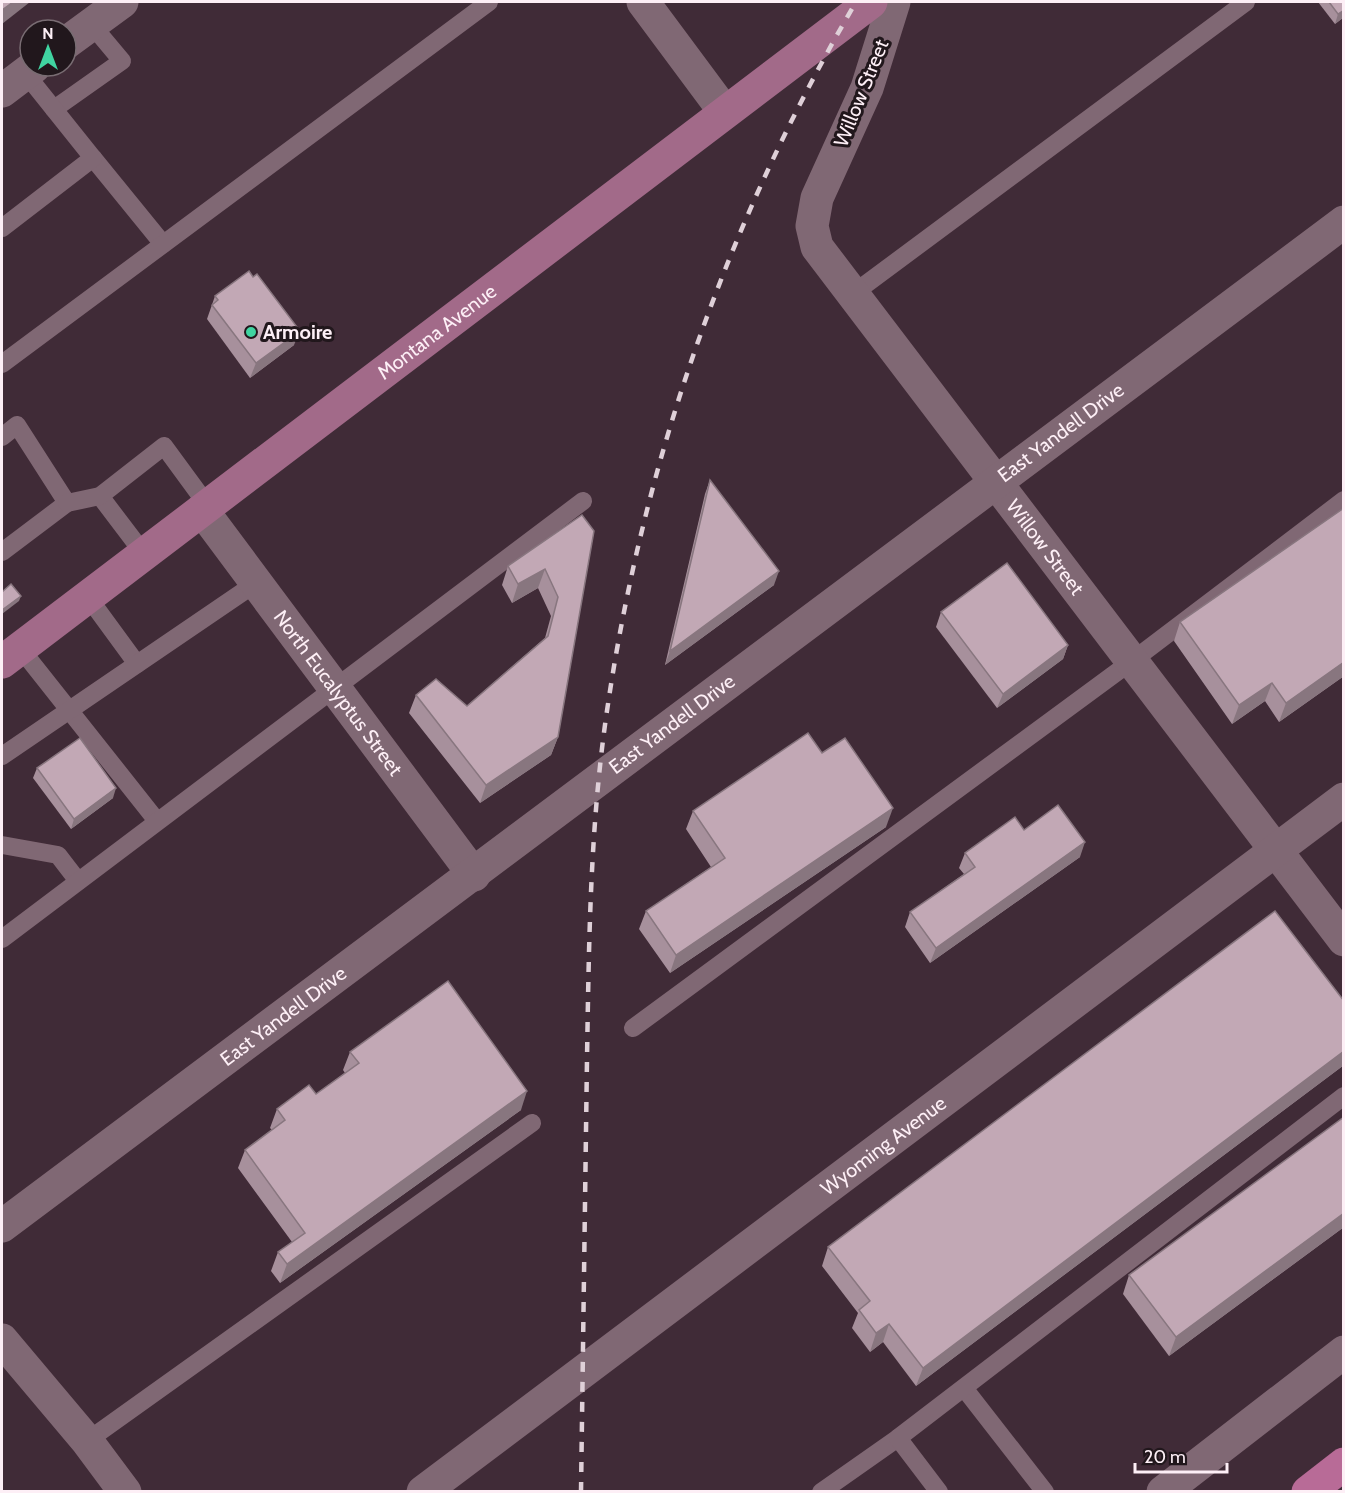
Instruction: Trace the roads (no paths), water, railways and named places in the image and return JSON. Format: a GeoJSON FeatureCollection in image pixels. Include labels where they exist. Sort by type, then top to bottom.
{"type":"FeatureCollection","features":[{"type":"Feature","properties":{"kind":"highway"},"geometry":{"type":"LineString","coordinates":[[1308,1491],[1344,1464]]}},
{"type":"Feature","properties":{"kind":"main road","name":"Montana Avenue"},"geometry":{"type":"LineString","coordinates":[[11,655],[724,111],[871,2]]}},
{"type":"Feature","properties":{"kind":"street"},"geometry":{"type":"LineString","coordinates":[[78,34],[122,2]]}},
{"type":"Feature","properties":{"kind":"street"},"geometry":{"type":"LineString","coordinates":[[643,2],[724,111]]}},
{"type":"Feature","properties":{"kind":"street","name":"Willow Street"},"geometry":{"type":"LineString","coordinates":[[894,2],[867,88],[817,198],[812,217],[817,247],[996,479],[1344,940]]}},
{"type":"Feature","properties":{"kind":"street","name":"East Yandell Drive"},"geometry":{"type":"LineString","coordinates":[[2,1226],[474,875],[996,479],[1344,222]]}},
{"type":"Feature","properties":{"kind":"street","name":"North Eucalyptus Street"},"geometry":{"type":"LineString","coordinates":[[205,508],[256,583],[474,875]]}},
{"type":"Feature","properties":{"kind":"street","name":"Wyoming Avenue"},"geometry":{"type":"LineString","coordinates":[[423,1491],[1344,799]]}},
{"type":"Feature","properties":{"kind":"street"},"geometry":{"type":"LineString","coordinates":[[2,1340],[125,1491]]}},
{"type":"Feature","properties":{"kind":"street"},"geometry":{"type":"LineString","coordinates":[[1163,1491],[1344,1352]]}},
{"type":"Feature","properties":{"kind":"lane"},"geometry":{"type":"LineString","coordinates":[[2,364],[489,2]]}},
{"type":"Feature","properties":{"kind":"lane"},"geometry":{"type":"LineString","coordinates":[[854,293],[1246,2]]}},
{"type":"Feature","properties":{"kind":"lane"},"geometry":{"type":"LineString","coordinates":[[54,109],[122,61],[78,34]]}},
{"type":"Feature","properties":{"kind":"lane"},"geometry":{"type":"LineString","coordinates":[[22,78],[54,109],[163,244]]}},
{"type":"Feature","properties":{"kind":"lane"},"geometry":{"type":"LineString","coordinates":[[2,228],[93,158]]}},
{"type":"Feature","properties":{"kind":"lane"},"geometry":{"type":"LineString","coordinates":[[2,437],[18,425],[67,503]]}},
{"type":"Feature","properties":{"kind":"lane"},"geometry":{"type":"LineString","coordinates":[[2,553],[67,503],[100,496],[164,446],[205,508]]}},
{"type":"Feature","properties":{"kind":"lane"},"geometry":{"type":"LineString","coordinates":[[100,496],[144,554]]}},
{"type":"Feature","properties":{"kind":"lane"},"geometry":{"type":"LineString","coordinates":[[633,1028],[1132,661],[1344,500]]}},
{"type":"Feature","properties":{"kind":"lane"},"geometry":{"type":"LineString","coordinates":[[2,939],[583,501]]}},
{"type":"Feature","properties":{"kind":"lane"},"geometry":{"type":"LineString","coordinates":[[2,756],[256,583]]}},
{"type":"Feature","properties":{"kind":"lane"},"geometry":{"type":"LineString","coordinates":[[88,597],[137,664]]}},
{"type":"Feature","properties":{"kind":"lane"},"geometry":{"type":"LineString","coordinates":[[11,655],[69,710],[157,821]]}},
{"type":"Feature","properties":{"kind":"lane"},"geometry":{"type":"LineString","coordinates":[[2,845],[58,855],[78,881]]}},
{"type":"Feature","properties":{"kind":"lane"},"geometry":{"type":"LineString","coordinates":[[821,1491],[898,1438],[1344,1096]]}},
{"type":"Feature","properties":{"kind":"lane"},"geometry":{"type":"LineString","coordinates":[[87,1442],[532,1123]]}},
{"type":"Feature","properties":{"kind":"lane"},"geometry":{"type":"LineString","coordinates":[[964,1388],[1045,1491]]}},
{"type":"Feature","properties":{"kind":"lane"},"geometry":{"type":"LineString","coordinates":[[898,1438],[939,1491]]}},
{"type":"Feature","properties":{"kind":"railway"},"geometry":{"type":"LineString","coordinates":[[581,1492],[588,1014],[594,837],[602,748],[624,611],[644,520],[669,430],[698,341],[731,254],[810,84],[856,2]]}},
{"type":"Feature","properties":{"kind":"place","name":"Armoire"},"geometry":{"type":"Point","coordinates":[251,332]}}]}
